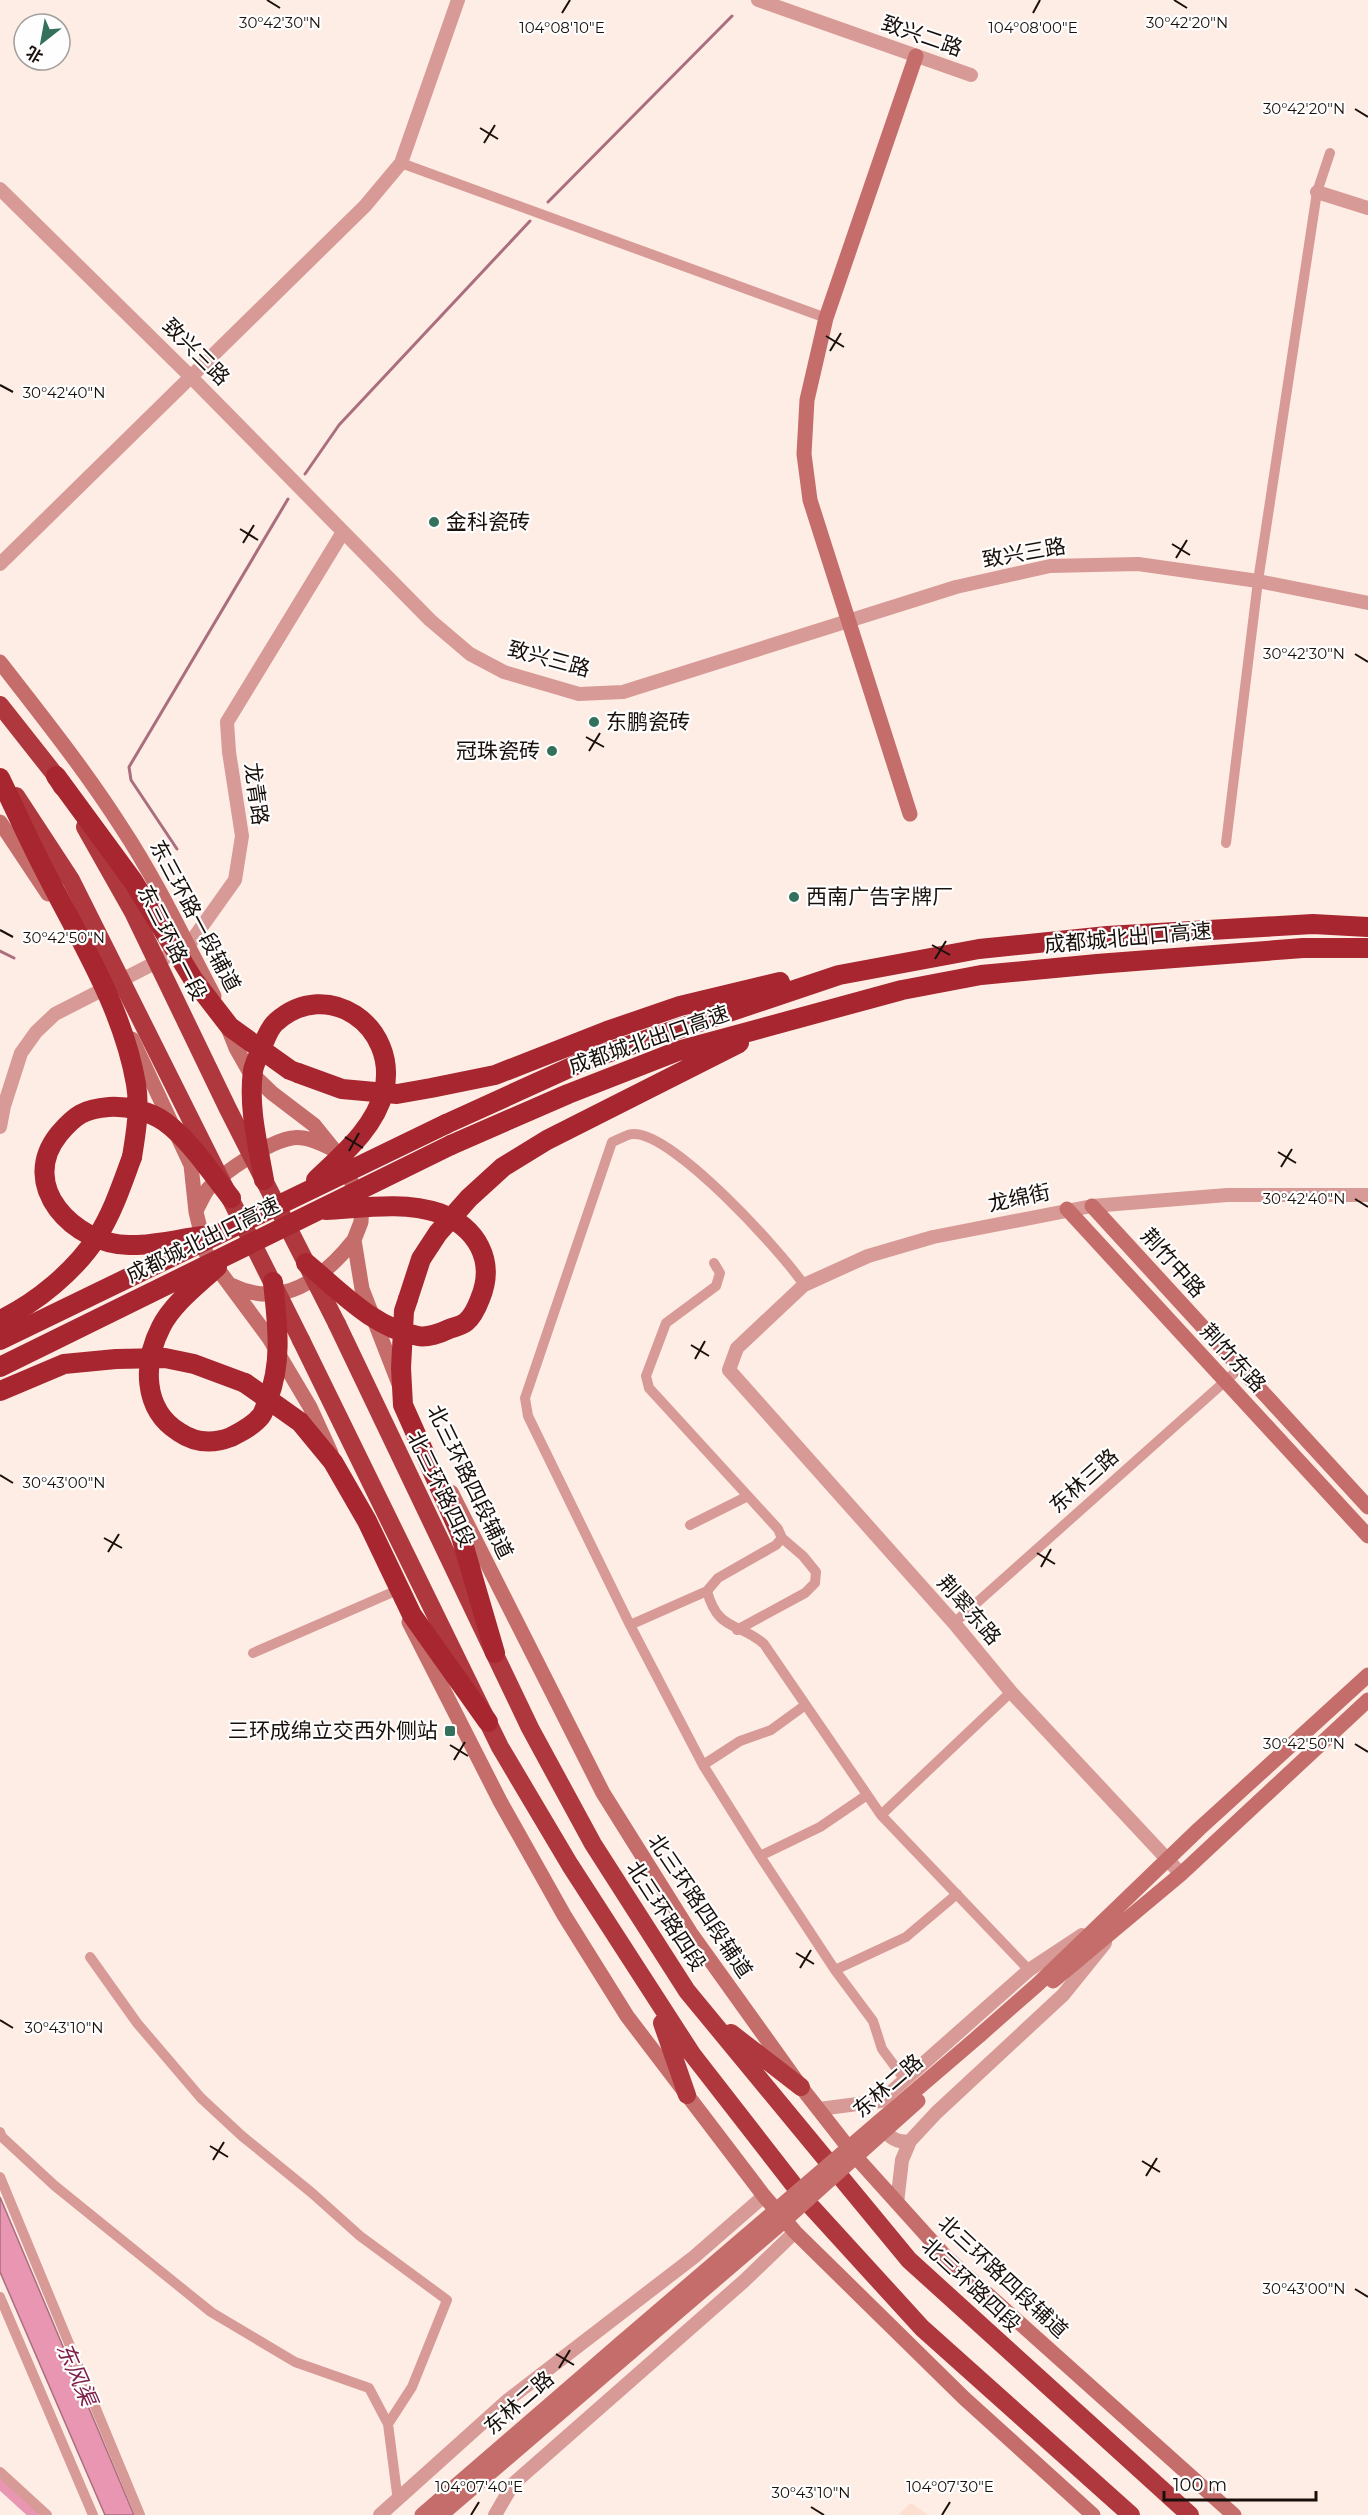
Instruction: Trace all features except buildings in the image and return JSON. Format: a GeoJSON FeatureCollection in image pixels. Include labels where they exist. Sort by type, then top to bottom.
{"type":"FeatureCollection","features":[{"type":"Feature","properties":{"kind":"highway","name":"东三环路一段"},"geometry":{"type":"LineString","coordinates":[[0,705],[56,776],[133,912],[282,1214]]}},
{"type":"Feature","properties":{"kind":"highway"},"geometry":{"type":"LineString","coordinates":[[0,772],[71,880],[273,1282],[500,1747],[629,1960],[692,2054],[807,2202],[922,2328],[1131,2515]]}},
{"type":"Feature","properties":{"kind":"highway"},"geometry":{"type":"LineString","coordinates":[[56,776],[133,881],[194,979],[230,1027],[290,1070],[342,1089],[397,1094],[495,1075],[607,1031],[680,1006],[772,983],[839,975]]}},
{"type":"Feature","properties":{"kind":"highway"},"geometry":{"type":"LineString","coordinates":[[0,778],[95,967],[123,1032],[136,1085],[138,1122],[132,1157],[113,1206],[96,1238],[65,1275],[17,1312],[0,1320]]}},
{"type":"Feature","properties":{"kind":"highway","name":"成都城北出口高速"},"geometry":{"type":"LineString","coordinates":[[0,1340],[446,1124],[589,1059],[839,975],[979,949],[1107,936],[1313,924],[1368,927]]}},
{"type":"Feature","properties":{"kind":"highway","name":"成都城北出口高速"},"geometry":{"type":"LineString","coordinates":[[0,1367],[451,1145],[568,1094],[678,1051],[902,990],[981,975],[1303,948],[1368,948]]}},
{"type":"Feature","properties":{"kind":"highway"},"geometry":{"type":"LineString","coordinates":[[264,1180],[252,1106],[253,1070],[274,1023],[290,1013],[311,1005],[334,1006],[352,1012],[368,1023],[381,1045],[385,1064],[384,1091],[364,1130],[349,1148],[301,1194]]}},
{"type":"Feature","properties":{"kind":"highway"},"geometry":{"type":"LineString","coordinates":[[495,1653],[460,1533],[403,1405],[400,1368],[404,1311],[421,1259],[438,1233],[469,1198],[503,1167],[547,1140],[780,1022]]}},
{"type":"Feature","properties":{"kind":"highway"},"geometry":{"type":"LineString","coordinates":[[222,1232],[128,1245],[81,1232],[63,1217],[50,1197],[45,1177],[48,1154],[56,1138],[72,1118],[93,1108],[118,1106],[142,1111],[165,1122],[192,1149],[231,1198]]}},
{"type":"Feature","properties":{"kind":"highway"},"geometry":{"type":"LineString","coordinates":[[306,1263],[374,1319],[395,1330],[421,1337],[443,1332],[466,1322],[477,1307],[484,1289],[486,1265],[479,1243],[463,1227],[439,1213],[380,1206],[317,1211]]}},
{"type":"Feature","properties":{"kind":"highway","name":"北三环路四段"},"geometry":{"type":"LineString","coordinates":[[282,1214],[530,1728],[593,1844],[687,1991],[909,2260],[1190,2515]]}},
{"type":"Feature","properties":{"kind":"highway"},"geometry":{"type":"LineString","coordinates":[[232,1252],[185,1297],[162,1325],[152,1350],[148,1373],[151,1395],[157,1412],[174,1429],[191,1440],[218,1442],[242,1432],[261,1416],[274,1384],[279,1341],[273,1282]]}},
{"type":"Feature","properties":{"kind":"highway"},"geometry":{"type":"LineString","coordinates":[[0,1391],[64,1364],[116,1359],[165,1358],[194,1364],[245,1383],[300,1422],[333,1462],[367,1521],[412,1615],[488,1722]]}},
{"type":"Feature","properties":{"kind":"highway"},"geometry":{"type":"LineString","coordinates":[[629,1960],[666,2030],[687,2095]]}},
{"type":"Feature","properties":{"kind":"highway"},"geometry":{"type":"LineString","coordinates":[[704,2012],[801,2087]]}},
{"type":"Feature","properties":{"kind":"main road"},"geometry":{"type":"LineString","coordinates":[[910,814],[810,500],[804,454],[807,400],[826,318],[916,56]]}},
{"type":"Feature","properties":{"kind":"main road","name":"东三环路一段辅道"},"geometry":{"type":"LineString","coordinates":[[0,663],[68,749],[122,828],[161,892],[249,1071],[272,1093],[314,1125],[335,1150],[353,1184]]}},
{"type":"Feature","properties":{"kind":"main road"},"geometry":{"type":"LineString","coordinates":[[0,822],[107,987],[191,1165],[196,1212],[206,1253],[225,1282],[244,1303],[269,1338],[310,1407],[393,1592],[500,1801],[564,1915],[627,2016],[764,2196],[795,2232],[964,2398],[1093,2515]]}},
{"type":"Feature","properties":{"kind":"main road"},"geometry":{"type":"LineString","coordinates":[[196,1212],[208,1189],[239,1165],[271,1146],[294,1137],[311,1140],[335,1150]]}},
{"type":"Feature","properties":{"kind":"main road","name":"北三环路四段辅道"},"geometry":{"type":"LineString","coordinates":[[353,1184],[362,1202],[361,1222],[354,1240],[362,1289],[398,1382],[603,1793],[690,1932],[801,2087],[855,2156],[946,2257],[1234,2515]]}},
{"type":"Feature","properties":{"kind":"main road","name":"荆竹中路"},"geometry":{"type":"LineString","coordinates":[[1092,1206],[1368,1507]]}},
{"type":"Feature","properties":{"kind":"main road","name":"荆竹东路"},"geometry":{"type":"LineString","coordinates":[[1067,1209],[1368,1536]]}},
{"type":"Feature","properties":{"kind":"main road"},"geometry":{"type":"LineString","coordinates":[[225,1282],[260,1296],[290,1291],[309,1282],[330,1267],[354,1240]]}},
{"type":"Feature","properties":{"kind":"main road","name":"东林二路"},"geometry":{"type":"LineString","coordinates":[[983,2038],[1167,1859],[1368,1675]]}},
{"type":"Feature","properties":{"kind":"main road","name":"东林二路"},"geometry":{"type":"LineString","coordinates":[[441,2515],[626,2347],[983,2038],[1181,1874],[1368,1700]]}},
{"type":"Feature","properties":{"kind":"main road","name":"东林二路"},"geometry":{"type":"LineString","coordinates":[[422,2515],[626,2347]]}},
{"type":"Feature","properties":{"kind":"street"},"geometry":{"type":"LineString","coordinates":[[0,564],[365,206],[401,163],[458,0]]}},
{"type":"Feature","properties":{"kind":"street","name":"致兴二路"},"geometry":{"type":"LineString","coordinates":[[758,0],[971,75]]}},
{"type":"Feature","properties":{"kind":"street"},"geometry":{"type":"LineString","coordinates":[[1226,843],[1258,581],[1317,192],[1330,153]]}},
{"type":"Feature","properties":{"kind":"street"},"geometry":{"type":"LineString","coordinates":[[401,163],[826,318]]}},
{"type":"Feature","properties":{"kind":"street","name":"致兴三路"},"geometry":{"type":"LineString","coordinates":[[0,189],[190,376],[430,620],[470,654],[504,672],[579,694],[623,692],[956,587],[1050,566],[1138,564],[1258,581],[1368,603]]}},
{"type":"Feature","properties":{"kind":"street"},"geometry":{"type":"LineString","coordinates":[[1317,192],[1368,208]]}},
{"type":"Feature","properties":{"kind":"street","name":"龙青路"},"geometry":{"type":"LineString","coordinates":[[0,1127],[4,1106],[21,1053],[36,1032],[55,1014],[188,946],[236,880],[242,836],[229,752],[227,722],[343,531]]}},
{"type":"Feature","properties":{"kind":"street"},"geometry":{"type":"LineString","coordinates":[[804,1285],[789,1262],[705,1178],[662,1143],[633,1134],[612,1142],[525,1398],[528,1416],[630,1625],[704,1765],[760,1856],[835,1970],[873,2021],[882,2049],[905,2080]]}},
{"type":"Feature","properties":{"kind":"street","name":"龙绵街"},"geometry":{"type":"LineString","coordinates":[[729,1370],[737,1348],[804,1285],[879,1253],[933,1238],[1067,1209],[1092,1206],[1227,1195],[1368,1195]]}},
{"type":"Feature","properties":{"kind":"street"},"geometry":{"type":"LineString","coordinates":[[714,1263],[720,1273],[716,1286],[666,1323],[646,1376],[649,1388],[778,1529],[782,1538],[803,1556],[816,1572],[815,1583],[805,1593],[737,1630]]}},
{"type":"Feature","properties":{"kind":"street","name":"东林三路"},"geometry":{"type":"LineString","coordinates":[[954,1623],[1240,1368]]}},
{"type":"Feature","properties":{"kind":"street","name":"荆翠东路"},"geometry":{"type":"LineString","coordinates":[[729,1370],[954,1623],[1011,1692],[1181,1874]]}},
{"type":"Feature","properties":{"kind":"street"},"geometry":{"type":"LineString","coordinates":[[690,1525],[748,1496]]}},
{"type":"Feature","properties":{"kind":"street"},"geometry":{"type":"LineString","coordinates":[[630,1625],[707,1591],[718,1578],[776,1545],[782,1538]]}},
{"type":"Feature","properties":{"kind":"street"},"geometry":{"type":"LineString","coordinates":[[707,1591],[710,1603],[725,1623],[737,1630],[752,1634],[764,1644],[804,1706],[881,1815],[1029,1970]]}},
{"type":"Feature","properties":{"kind":"street"},"geometry":{"type":"LineString","coordinates":[[253,1653],[393,1592]]}},
{"type":"Feature","properties":{"kind":"street"},"geometry":{"type":"LineString","coordinates":[[881,1815],[1011,1692]]}},
{"type":"Feature","properties":{"kind":"street"},"geometry":{"type":"LineString","coordinates":[[704,1765],[740,1742],[771,1730],[804,1706]]}},
{"type":"Feature","properties":{"kind":"street"},"geometry":{"type":"LineString","coordinates":[[760,1856],[820,1827],[867,1795]]}},
{"type":"Feature","properties":{"kind":"street"},"geometry":{"type":"LineString","coordinates":[[835,1970],[906,1937],[957,1894]]}},
{"type":"Feature","properties":{"kind":"street"},"geometry":{"type":"LineString","coordinates":[[819,2109],[881,2101],[1029,1970],[1101,1922]]}},
{"type":"Feature","properties":{"kind":"street"},"geometry":{"type":"LineString","coordinates":[[897,2203],[902,2160],[910,2141],[936,2113],[1063,1995],[1116,1930]]}},
{"type":"Feature","properties":{"kind":"street"},"geometry":{"type":"LineString","coordinates":[[90,1957],[137,2023],[201,2098],[242,2136],[360,2236],[447,2300],[412,2386],[388,2424]]}},
{"type":"Feature","properties":{"kind":"street"},"geometry":{"type":"LineString","coordinates":[[881,2101],[879,2120],[882,2128],[897,2141],[910,2141]]}},
{"type":"Feature","properties":{"kind":"street"},"geometry":{"type":"LineString","coordinates":[[0,2132],[2,2137],[56,2186],[211,2312],[296,2362],[369,2388],[388,2424],[398,2501]]}},
{"type":"Feature","properties":{"kind":"street"},"geometry":{"type":"LineString","coordinates":[[0,2177],[140,2515]]}},
{"type":"Feature","properties":{"kind":"street"},"geometry":{"type":"LineString","coordinates":[[380,2515],[508,2400],[694,2257],[764,2196]]}},
{"type":"Feature","properties":{"kind":"street"},"geometry":{"type":"LineString","coordinates":[[495,2515],[513,2484],[744,2281],[795,2232]]}},
{"type":"Feature","properties":{"kind":"street"},"geometry":{"type":"LineString","coordinates":[[0,2297],[93,2515]]}},
{"type":"Feature","properties":{"kind":"street"},"geometry":{"type":"LineString","coordinates":[[0,2472],[46,2515]]}},
{"type":"Feature","properties":{"kind":"shaded area"},"geometry":{"type":"Polygon","coordinates":[[[0,2197],[134,2515],[105,2515],[0,2272],[0,2197]]]}},
{"type":"Feature","properties":{"kind":"shaded area"},"geometry":{"type":"Polygon","coordinates":[[[911,2503],[928,2515],[898,2515],[911,2503]]]}},
{"type":"Feature","properties":{"kind":"waterway"},"geometry":{"type":"LineString","coordinates":[[548,202],[732,16]]}},
{"type":"Feature","properties":{"kind":"waterway"},"geometry":{"type":"LineString","coordinates":[[305,474],[339,425],[530,221]]}},
{"type":"Feature","properties":{"kind":"waterway"},"geometry":{"type":"LineString","coordinates":[[177,849],[131,780],[129,767],[288,499]]}},
{"type":"Feature","properties":{"kind":"waterway"},"geometry":{"type":"LineString","coordinates":[[0,951],[14,958]]}},
{"type":"Feature","properties":{"kind":"waterway"},"geometry":{"type":"LineString","coordinates":[[0,2484],[34,2515]]}},
{"type":"Feature","properties":{"kind":"place","name":"金科瓷砖"},"geometry":{"type":"Point","coordinates":[434,522]}},
{"type":"Feature","properties":{"kind":"place","name":"东鹏瓷砖"},"geometry":{"type":"Point","coordinates":[594,722]}},
{"type":"Feature","properties":{"kind":"place","name":"冠珠瓷砖"},"geometry":{"type":"Point","coordinates":[552,751]}},
{"type":"Feature","properties":{"kind":"place","name":"西南广告字牌厂"},"geometry":{"type":"Point","coordinates":[794,897]}},
{"type":"Feature","properties":{"kind":"place","name":"三环成绵立交西外侧站"},"geometry":{"type":"Point","coordinates":[450,1731]}},
{"type":"Feature","properties":{"kind":"water label","name":"东风渠"},"geometry":{"type":"Point","coordinates":[77,2374]}}]}
